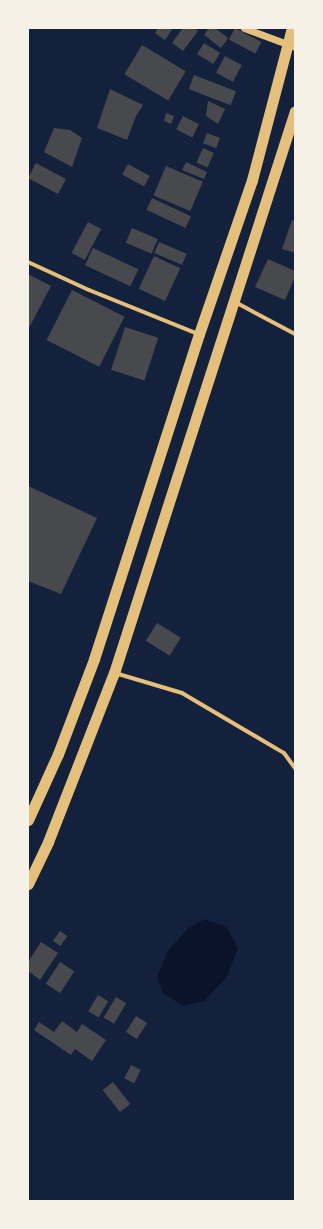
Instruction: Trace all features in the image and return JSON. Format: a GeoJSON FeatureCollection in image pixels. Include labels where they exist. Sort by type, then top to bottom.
{"type":"FeatureCollection","features":[{"type":"Feature","properties":{"kind":"highway"},"geometry":{"type":"LineString","coordinates":[[28,820],[58,754],[94,659],[199,334],[252,180],[291,46],[292,28]]}},
{"type":"Feature","properties":{"kind":"highway"},"geometry":{"type":"LineString","coordinates":[[28,884],[48,842],[114,673],[295,111]]}},
{"type":"Feature","properties":{"kind":"street"},"geometry":{"type":"LineString","coordinates":[[244,28],[291,46]]}},
{"type":"Feature","properties":{"kind":"street"},"geometry":{"type":"LineString","coordinates":[[28,262],[89,290],[199,334]]}},
{"type":"Feature","properties":{"kind":"street"},"geometry":{"type":"LineString","coordinates":[[234,301],[295,334]]}},
{"type":"Feature","properties":{"kind":"street"},"geometry":{"type":"LineString","coordinates":[[114,673],[182,693],[284,753],[295,768]]}},
{"type":"Feature","properties":{"kind":"water"},"geometry":{"type":"Polygon","coordinates":[[[205,919],[227,927],[238,949],[226,978],[204,1001],[183,1006],[163,993],[157,977],[168,951],[188,928],[205,919]]]}},
{"type":"Feature","properties":{"kind":"building"},"geometry":{"type":"Polygon","coordinates":[[[158,28],[173,28],[165,40],[155,33],[158,28]]]}},
{"type":"Feature","properties":{"kind":"building"},"geometry":{"type":"Polygon","coordinates":[[[183,28],[194,28],[198,31],[183,51],[172,43],[183,28]]]}},
{"type":"Feature","properties":{"kind":"building"},"geometry":{"type":"Polygon","coordinates":[[[209,28],[215,28],[228,38],[221,48],[204,35],[209,28]]]}},
{"type":"Feature","properties":{"kind":"building"},"geometry":{"type":"Polygon","coordinates":[[[235,28],[261,42],[255,54],[229,39],[235,28]]]}},
{"type":"Feature","properties":{"kind":"building"},"geometry":{"type":"Polygon","coordinates":[[[204,43],[220,53],[213,64],[197,54],[204,43]]]}},
{"type":"Feature","properties":{"kind":"building"},"geometry":{"type":"Polygon","coordinates":[[[142,45],[186,71],[168,100],[124,74],[142,45]]]}},
{"type":"Feature","properties":{"kind":"building"},"geometry":{"type":"Polygon","coordinates":[[[225,56],[242,65],[233,82],[216,73],[225,56]]]}},
{"type":"Feature","properties":{"kind":"building"},"geometry":{"type":"Polygon","coordinates":[[[194,75],[236,91],[231,105],[189,89],[194,75]]]}},
{"type":"Feature","properties":{"kind":"building"},"geometry":{"type":"Polygon","coordinates":[[[110,89],[143,105],[136,116],[127,140],[97,128],[110,89]]]}},
{"type":"Feature","properties":{"kind":"building"},"geometry":{"type":"Polygon","coordinates":[[[208,101],[225,109],[218,124],[206,116],[208,101]]]}},
{"type":"Feature","properties":{"kind":"building"},"geometry":{"type":"Polygon","coordinates":[[[166,113],[174,116],[171,124],[164,121],[166,113]]]}},
{"type":"Feature","properties":{"kind":"building"},"geometry":{"type":"Polygon","coordinates":[[[183,116],[199,124],[192,138],[176,129],[183,116]]]}},
{"type":"Feature","properties":{"kind":"building"},"geometry":{"type":"Polygon","coordinates":[[[54,128],[70,130],[82,138],[72,167],[44,152],[54,128]]]}},
{"type":"Feature","properties":{"kind":"building"},"geometry":{"type":"Polygon","coordinates":[[[207,133],[220,138],[216,148],[203,143],[207,133]]]}},
{"type":"Feature","properties":{"kind":"building"},"geometry":{"type":"Polygon","coordinates":[[[203,148],[214,153],[207,167],[196,163],[203,148]]]}},
{"type":"Feature","properties":{"kind":"building"},"geometry":{"type":"Polygon","coordinates":[[[186,162],[207,172],[204,179],[182,170],[186,162]]]}},
{"type":"Feature","properties":{"kind":"building"},"geometry":{"type":"Polygon","coordinates":[[[36,163],[66,179],[58,194],[28,178],[36,163]]]}},
{"type":"Feature","properties":{"kind":"building"},"geometry":{"type":"Polygon","coordinates":[[[128,164],[150,176],[144,187],[122,174],[128,164]]]}},
{"type":"Feature","properties":{"kind":"building"},"geometry":{"type":"Polygon","coordinates":[[[166,166],[203,182],[190,211],[153,195],[166,166]]]}},
{"type":"Feature","properties":{"kind":"building"},"geometry":{"type":"Polygon","coordinates":[[[152,198],[191,216],[185,228],[147,210],[152,198]]]}},
{"type":"Feature","properties":{"kind":"building"},"geometry":{"type":"Polygon","coordinates":[[[292,220],[295,221],[295,253],[282,249],[292,220]]]}},
{"type":"Feature","properties":{"kind":"building"},"geometry":{"type":"Polygon","coordinates":[[[88,222],[101,229],[85,260],[72,253],[88,222]]]}},
{"type":"Feature","properties":{"kind":"building"},"geometry":{"type":"Polygon","coordinates":[[[132,228],[158,239],[152,254],[126,243],[132,228]]]}},
{"type":"Feature","properties":{"kind":"building"},"geometry":{"type":"Polygon","coordinates":[[[159,242],[187,254],[182,265],[154,253],[159,242]]]}},
{"type":"Feature","properties":{"kind":"building"},"geometry":{"type":"Polygon","coordinates":[[[93,248],[138,269],[130,286],[85,265],[93,248]]]}},
{"type":"Feature","properties":{"kind":"building"},"geometry":{"type":"Polygon","coordinates":[[[154,256],[180,268],[165,301],[139,289],[154,256]]]}},
{"type":"Feature","properties":{"kind":"building"},"geometry":{"type":"Polygon","coordinates":[[[268,259],[295,271],[295,277],[285,300],[255,287],[268,259]]]}},
{"type":"Feature","properties":{"kind":"building"},"geometry":{"type":"Polygon","coordinates":[[[28,274],[51,286],[30,326],[28,325],[28,274]]]}},
{"type":"Feature","properties":{"kind":"building"},"geometry":{"type":"Polygon","coordinates":[[[72,290],[125,317],[99,367],[47,340],[72,290]]]}},
{"type":"Feature","properties":{"kind":"building"},"geometry":{"type":"Polygon","coordinates":[[[125,327],[158,338],[144,381],[111,370],[125,327]]]}},
{"type":"Feature","properties":{"kind":"building"},"geometry":{"type":"Polygon","coordinates":[[[28,486],[97,518],[61,594],[28,581],[28,486]]]}},
{"type":"Feature","properties":{"kind":"building"},"geometry":{"type":"Polygon","coordinates":[[[157,623],[181,638],[170,656],[146,641],[157,623]]]}},
{"type":"Feature","properties":{"kind":"building"},"geometry":{"type":"Polygon","coordinates":[[[60,931],[67,936],[60,946],[53,941],[60,931]]]}},
{"type":"Feature","properties":{"kind":"building"},"geometry":{"type":"Polygon","coordinates":[[[41,942],[58,953],[40,980],[28,971],[28,962],[41,942]]]}},
{"type":"Feature","properties":{"kind":"building"},"geometry":{"type":"Polygon","coordinates":[[[60,962],[74,971],[60,993],[46,984],[60,962]]]}},
{"type":"Feature","properties":{"kind":"building"},"geometry":{"type":"Polygon","coordinates":[[[98,995],[108,1001],[99,1017],[88,1011],[98,995]]]}},
{"type":"Feature","properties":{"kind":"building"},"geometry":{"type":"Polygon","coordinates":[[[116,997],[126,1003],[114,1024],[104,1018],[116,997]]]}},
{"type":"Feature","properties":{"kind":"building"},"geometry":{"type":"Polygon","coordinates":[[[136,1016],[147,1023],[137,1039],[126,1032],[136,1016]]]}},
{"type":"Feature","properties":{"kind":"building"},"geometry":{"type":"Polygon","coordinates":[[[62,1021],[77,1032],[82,1024],[106,1040],[92,1061],[75,1049],[71,1055],[34,1030],[39,1022],[54,1032],[62,1021]]]}},
{"type":"Feature","properties":{"kind":"building"},"geometry":{"type":"Polygon","coordinates":[[[131,1065],[141,1070],[134,1083],[124,1078],[131,1065]]]}},
{"type":"Feature","properties":{"kind":"building"},"geometry":{"type":"Polygon","coordinates":[[[113,1082],[130,1104],[120,1112],[103,1090],[113,1082]]]}}]}
